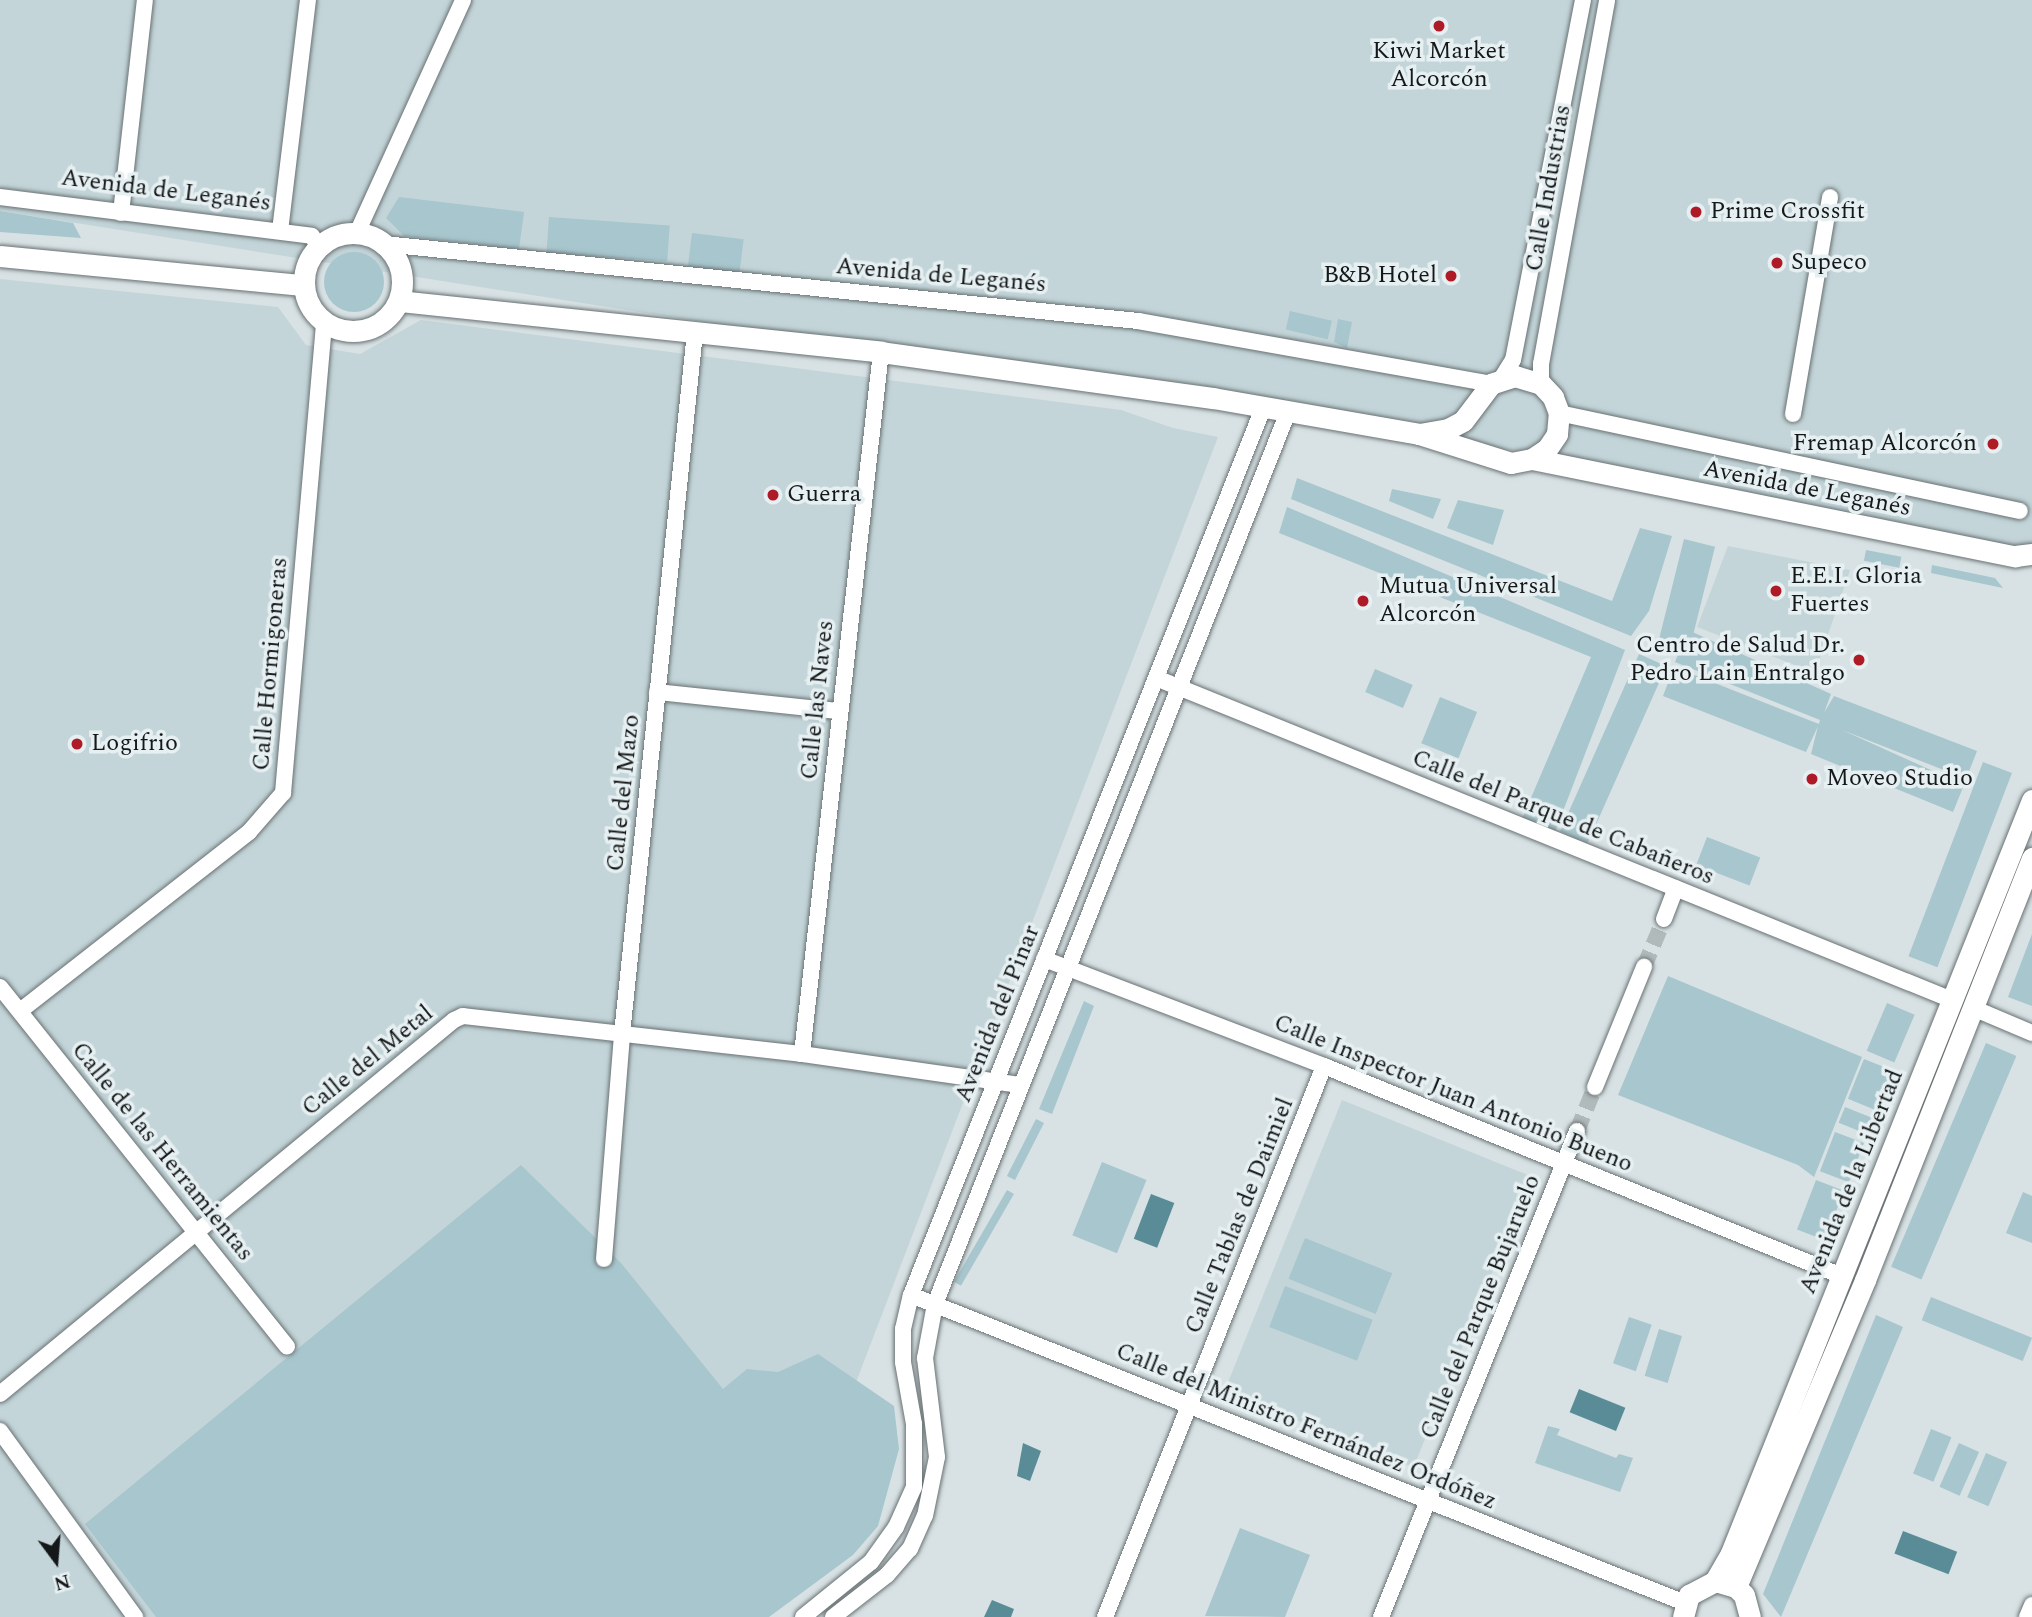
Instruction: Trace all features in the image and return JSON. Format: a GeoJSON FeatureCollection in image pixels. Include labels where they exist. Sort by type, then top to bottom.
{"type":"FeatureCollection","features":[{"type":"Feature","properties":{"kind":"street"},"geometry":{"type":"LineString","coordinates":[[121,213],[145,0]]}},
{"type":"Feature","properties":{"kind":"street"},"geometry":{"type":"LineString","coordinates":[[280,231],[308,0]]}},
{"type":"Feature","properties":{"kind":"street"},"geometry":{"type":"LineString","coordinates":[[357,233],[463,0]]}},
{"type":"Feature","properties":{"kind":"street","name":"Calle Industrias"},"geometry":{"type":"LineString","coordinates":[[1496,381],[1513,360],[1583,0]]}},
{"type":"Feature","properties":{"kind":"street","name":"Calle Industrias"},"geometry":{"type":"LineString","coordinates":[[1541,384],[1541,365],[1607,0]]}},
{"type":"Feature","properties":{"kind":"street","name":"Avenida de Leganés"},"geometry":{"type":"LineString","coordinates":[[0,197],[312,236],[319,247]]}},
{"type":"Feature","properties":{"kind":"street"},"geometry":{"type":"LineString","coordinates":[[1793,414],[1830,197]]}},
{"type":"Feature","properties":{"kind":"street"},"geometry":{"type":"LineString","coordinates":[[357,233],[384,244],[399,265],[399,301],[373,327],[356,331],[324,323],[306,299],[303,285],[309,260],[319,247],[340,235],[357,233]]}},
{"type":"Feature","properties":{"kind":"street","name":"Avenida de Leganés"},"geometry":{"type":"LineString","coordinates":[[384,244],[1138,321],[1496,381]]}},
{"type":"Feature","properties":{"kind":"street"},"geometry":{"type":"LineString","coordinates":[[0,256],[303,285]]}},
{"type":"Feature","properties":{"kind":"street"},"geometry":{"type":"LineString","coordinates":[[399,301],[881,352],[1263,408],[1419,435],[1511,463],[1532,460],[1547,449],[1558,424]]}},
{"type":"Feature","properties":{"kind":"street","name":"Calle Hormigoneras"},"geometry":{"type":"LineString","coordinates":[[20,1012],[249,832],[283,793],[324,323]]}},
{"type":"Feature","properties":{"kind":"street","name":"Calle del Mazo"},"geometry":{"type":"LineString","coordinates":[[604,1259],[622,1034],[695,331]]}},
{"type":"Feature","properties":{"kind":"street","name":"Calle las Naves"},"geometry":{"type":"LineString","coordinates":[[802,1054],[881,352]]}},
{"type":"Feature","properties":{"kind":"street"},"geometry":{"type":"LineString","coordinates":[[1419,435],[1448,429],[1463,421],[1496,381],[1529,378],[1541,384],[1553,397],[1558,424],[1590,471]]}},
{"type":"Feature","properties":{"kind":"street"},"geometry":{"type":"LineString","coordinates":[[1476,402],[1472,421],[1478,440],[1491,455]]}},
{"type":"Feature","properties":{"kind":"street","name":"Avenida del Pinar"},"geometry":{"type":"LineString","coordinates":[[803,1617],[871,1562],[896,1527],[914,1487],[914,1424],[903,1362],[903,1329],[911,1295],[1263,408]]}},
{"type":"Feature","properties":{"kind":"street","name":"Avenida del Pinar"},"geometry":{"type":"LineString","coordinates":[[833,1617],[887,1575],[910,1549],[925,1516],[937,1457],[925,1358],[935,1304],[1288,412]]}},
{"type":"Feature","properties":{"kind":"street","name":"Avenida de Leganés"},"geometry":{"type":"LineString","coordinates":[[1558,424],[2020,511]]}},
{"type":"Feature","properties":{"kind":"street","name":"Avenida de Leganés"},"geometry":{"type":"LineString","coordinates":[[1532,460],[2024,555],[2032,571]]}},
{"type":"Feature","properties":{"kind":"street","name":"Calle del Parque de Cabañeros"},"geometry":{"type":"LineString","coordinates":[[1156,678],[1952,1000]]}},
{"type":"Feature","properties":{"kind":"street"},"geometry":{"type":"LineString","coordinates":[[657,692],[839,711]]}},
{"type":"Feature","properties":{"kind":"street","name":"Avenida de la Libertad"},"geometry":{"type":"LineString","coordinates":[[1714,1581],[1731,1553],[2032,800]]}},
{"type":"Feature","properties":{"kind":"street","name":"Avenida de la Libertad"},"geometry":{"type":"LineString","coordinates":[[1736,1587],[2032,858]]}},
{"type":"Feature","properties":{"kind":"street"},"geometry":{"type":"LineString","coordinates":[[1664,919],[1676,888]]}},
{"type":"Feature","properties":{"kind":"street","name":"Calle Inspector Juan Antonio Bueno"},"geometry":{"type":"LineString","coordinates":[[1044,959],[1324,1066],[1842,1276]]}},
{"type":"Feature","properties":{"kind":"street"},"geometry":{"type":"LineString","coordinates":[[1595,1087],[1644,967]]}},
{"type":"Feature","properties":{"kind":"street","name":"Calle de las Herramientas"},"geometry":{"type":"LineString","coordinates":[[0,987],[287,1347]]}},
{"type":"Feature","properties":{"kind":"street"},"geometry":{"type":"LineString","coordinates":[[1973,1008],[2032,1033]]}},
{"type":"Feature","properties":{"kind":"street","name":"Calle del Metal"},"geometry":{"type":"LineString","coordinates":[[0,1394],[454,1020],[476,1017],[802,1054],[997,1079],[1021,1085]]}},
{"type":"Feature","properties":{"kind":"street","name":"Calle Tablas de Daimiel"},"geometry":{"type":"LineString","coordinates":[[1105,1617],[1324,1066]]}},
{"type":"Feature","properties":{"kind":"street","name":"Calle del Parque Bujaruelo"},"geometry":{"type":"LineString","coordinates":[[1381,1617],[1577,1131]]}},
{"type":"Feature","properties":{"kind":"street","name":"Calle del Ministro Fernández Ordóñez"},"geometry":{"type":"LineString","coordinates":[[911,1295],[1427,1500],[1684,1610]]}},
{"type":"Feature","properties":{"kind":"street"},"geometry":{"type":"LineString","coordinates":[[0,1431],[135,1617]]}},
{"type":"Feature","properties":{"kind":"street"},"geometry":{"type":"LineString","coordinates":[[1684,1610],[1696,1588],[1714,1581],[1736,1587],[1748,1605],[1750,1617]]}},
{"type":"Feature","properties":{"kind":"street"},"geometry":{"type":"LineString","coordinates":[[2027,1617],[2032,1605]]}},
{"type":"Feature","properties":{"kind":"shaded area"},"geometry":{"type":"Polygon","coordinates":[[[0,0],[2032,0],[2032,563],[1511,450],[0,211],[0,0]]]}},
{"type":"Feature","properties":{"kind":"shaded area"},"geometry":{"type":"Polygon","coordinates":[[[399,197],[524,212],[519,249],[404,236],[386,218],[399,197]]]}},
{"type":"Feature","properties":{"kind":"shaded area"},"geometry":{"type":"Polygon","coordinates":[[[0,211],[73,223],[81,238],[0,232],[0,211]]]}},
{"type":"Feature","properties":{"kind":"shaded area"},"geometry":{"type":"Polygon","coordinates":[[[549,217],[670,225],[667,261],[546,253],[549,217]]]}},
{"type":"Feature","properties":{"kind":"shaded area"},"geometry":{"type":"Polygon","coordinates":[[[692,233],[744,239],[739,275],[688,269],[692,233]]]}},
{"type":"Feature","properties":{"kind":"shaded area"},"geometry":{"type":"Polygon","coordinates":[[[354,252],[375,261],[384,282],[375,303],[354,312],[333,303],[324,282],[333,261],[354,252]]]}},
{"type":"Feature","properties":{"kind":"shaded area"},"geometry":{"type":"Polygon","coordinates":[[[0,279],[278,307],[306,345],[360,354],[421,320],[1121,410],[1173,428],[1218,437],[832,1445],[760,1617],[0,1617],[0,279]]]}},
{"type":"Feature","properties":{"kind":"shaded area"},"geometry":{"type":"Polygon","coordinates":[[[1290,311],[1332,321],[1328,339],[1286,330],[1290,311]]]}},
{"type":"Feature","properties":{"kind":"shaded area"},"geometry":{"type":"Polygon","coordinates":[[[1338,319],[1352,322],[1347,348],[1334,342],[1338,319]]]}},
{"type":"Feature","properties":{"kind":"shaded area"},"geometry":{"type":"Polygon","coordinates":[[[1297,478],[1612,601],[1640,528],[1672,536],[1649,611],[1631,636],[1291,499],[1297,478]]]}},
{"type":"Feature","properties":{"kind":"shaded area"},"geometry":{"type":"Polygon","coordinates":[[[1392,489],[1441,499],[1433,519],[1389,501],[1392,489]]]}},
{"type":"Feature","properties":{"kind":"shaded area"},"geometry":{"type":"Polygon","coordinates":[[[1458,500],[1504,510],[1493,545],[1447,528],[1458,500]]]}},
{"type":"Feature","properties":{"kind":"shaded area"},"geometry":{"type":"Polygon","coordinates":[[[1287,507],[1625,650],[1555,832],[1522,819],[1591,657],[1279,533],[1287,507]]]}},
{"type":"Feature","properties":{"kind":"shaded area"},"geometry":{"type":"Polygon","coordinates":[[[1684,539],[1715,547],[1688,655],[1657,648],[1684,539]]]}},
{"type":"Feature","properties":{"kind":"shaded area","name":"E.E.I. Gloria Fuertes"},"geometry":{"type":"Polygon","coordinates":[[[1728,546],[1850,570],[1815,673],[1697,627],[1728,546]]]}},
{"type":"Feature","properties":{"kind":"shaded area"},"geometry":{"type":"Polygon","coordinates":[[[1866,550],[1901,557],[1899,568],[1864,561],[1866,550]]]}},
{"type":"Feature","properties":{"kind":"shaded area"},"geometry":{"type":"Polygon","coordinates":[[[1932,565],[1995,578],[2003,588],[1931,573],[1932,565]]]}},
{"type":"Feature","properties":{"kind":"shaded area"},"geometry":{"type":"Polygon","coordinates":[[[1688,630],[1831,694],[1824,713],[1834,696],[1977,751],[1968,774],[1959,776],[1842,730],[1964,785],[1953,812],[1811,754],[1818,726],[1806,752],[1663,696],[1674,667],[1819,724],[1820,720],[1675,662],[1688,630]]]}},
{"type":"Feature","properties":{"kind":"shaded area"},"geometry":{"type":"Polygon","coordinates":[[[1639,654],[1666,666],[1587,843],[1560,831],[1639,654]]]}},
{"type":"Feature","properties":{"kind":"shaded area"},"geometry":{"type":"Polygon","coordinates":[[[1375,669],[1413,685],[1403,708],[1365,692],[1375,669]]]}},
{"type":"Feature","properties":{"kind":"shaded area"},"geometry":{"type":"Polygon","coordinates":[[[1440,697],[1477,712],[1458,758],[1421,743],[1440,697]]]}},
{"type":"Feature","properties":{"kind":"shaded area"},"geometry":{"type":"Polygon","coordinates":[[[1983,762],[2012,773],[1937,967],[1908,956],[1983,762]]]}},
{"type":"Feature","properties":{"kind":"shaded area"},"geometry":{"type":"Polygon","coordinates":[[[1707,837],[1760,857],[1749,885],[1696,865],[1707,837]]]}},
{"type":"Feature","properties":{"kind":"shaded area"},"geometry":{"type":"Polygon","coordinates":[[[2032,934],[2032,1006],[2008,997],[2032,934]]]}},
{"type":"Feature","properties":{"kind":"shaded area"},"geometry":{"type":"Polygon","coordinates":[[[1668,976],[1862,1057],[1814,1177],[1798,1165],[1618,1095],[1668,976]]]}},
{"type":"Feature","properties":{"kind":"shaded area"},"geometry":{"type":"Polygon","coordinates":[[[1084,1001],[1094,1006],[1052,1114],[1039,1109],[1084,1001]]]}},
{"type":"Feature","properties":{"kind":"shaded area"},"geometry":{"type":"Polygon","coordinates":[[[1887,1003],[1915,1015],[1894,1063],[1867,1051],[1887,1003]]]}},
{"type":"Feature","properties":{"kind":"shaded area"},"geometry":{"type":"Polygon","coordinates":[[[1986,1043],[2016,1056],[1921,1280],[1891,1267],[1986,1043]]]}},
{"type":"Feature","properties":{"kind":"shaded area"},"geometry":{"type":"Polygon","coordinates":[[[1864,1059],[1893,1071],[1877,1110],[1848,1099],[1864,1059]]]}},
{"type":"Feature","properties":{"kind":"shaded area"},"geometry":{"type":"Polygon","coordinates":[[[1342,1100],[1531,1176],[1414,1468],[1224,1391],[1342,1100]]]}},
{"type":"Feature","properties":{"kind":"shaded area"},"geometry":{"type":"Polygon","coordinates":[[[1845,1107],[1874,1119],[1867,1134],[1839,1123],[1845,1107]]]}},
{"type":"Feature","properties":{"kind":"shaded area"},"geometry":{"type":"Polygon","coordinates":[[[1036,1119],[1044,1123],[1015,1180],[1007,1176],[1036,1119]]]}},
{"type":"Feature","properties":{"kind":"shaded area"},"geometry":{"type":"Polygon","coordinates":[[[1835,1132],[1864,1143],[1849,1182],[1820,1171],[1835,1132]]]}},
{"type":"Feature","properties":{"kind":"shaded area"},"geometry":{"type":"Polygon","coordinates":[[[1102,1162],[1147,1180],[1117,1253],[1072,1235],[1102,1162]]]}},
{"type":"Feature","properties":{"kind":"shaded area"},"geometry":{"type":"Polygon","coordinates":[[[521,1165],[621,1263],[723,1389],[747,1369],[778,1372],[818,1354],[894,1406],[899,1449],[878,1526],[853,1555],[769,1617],[156,1617],[85,1524],[521,1165]]]}},
{"type":"Feature","properties":{"kind":"shaded area"},"geometry":{"type":"Polygon","coordinates":[[[1816,1180],[1844,1191],[1825,1240],[1797,1229],[1816,1180]]]}},
{"type":"Feature","properties":{"kind":"shaded area"},"geometry":{"type":"Polygon","coordinates":[[[1007,1190],[1014,1194],[961,1286],[954,1282],[1007,1190]]]}},
{"type":"Feature","properties":{"kind":"shaded area"},"geometry":{"type":"Polygon","coordinates":[[[2023,1192],[2032,1196],[2032,1243],[2006,1233],[2023,1192]]]}},
{"type":"Feature","properties":{"kind":"shaded area"},"geometry":{"type":"Polygon","coordinates":[[[1151,1194],[1174,1203],[1157,1248],[1134,1239],[1151,1194]]]}},
{"type":"Feature","properties":{"kind":"shaded area"},"geometry":{"type":"Polygon","coordinates":[[[1305,1238],[1392,1273],[1376,1314],[1289,1279],[1305,1238]]]}},
{"type":"Feature","properties":{"kind":"shaded area"},"geometry":{"type":"Polygon","coordinates":[[[1285,1286],[1373,1320],[1357,1361],[1269,1327],[1285,1286]]]}},
{"type":"Feature","properties":{"kind":"shaded area"},"geometry":{"type":"Polygon","coordinates":[[[1931,1297],[2032,1338],[2023,1361],[1922,1320],[1931,1297]]]}},
{"type":"Feature","properties":{"kind":"shaded area"},"geometry":{"type":"Polygon","coordinates":[[[1876,1315],[1903,1327],[1781,1617],[1763,1594],[1876,1315]]]}},
{"type":"Feature","properties":{"kind":"shaded area"},"geometry":{"type":"Polygon","coordinates":[[[1629,1317],[1652,1325],[1636,1371],[1613,1363],[1629,1317]]]}},
{"type":"Feature","properties":{"kind":"shaded area"},"geometry":{"type":"Polygon","coordinates":[[[1659,1329],[1682,1336],[1668,1383],[1645,1376],[1659,1329]]]}},
{"type":"Feature","properties":{"kind":"shaded area"},"geometry":{"type":"Polygon","coordinates":[[[1579,1389],[1625,1408],[1616,1431],[1570,1412],[1579,1389]]]}},
{"type":"Feature","properties":{"kind":"shaded area"},"geometry":{"type":"Polygon","coordinates":[[[1548,1426],[1560,1429],[1557,1435],[1616,1458],[1619,1454],[1633,1458],[1620,1492],[1535,1463],[1548,1426]]]}},
{"type":"Feature","properties":{"kind":"shaded area"},"geometry":{"type":"Polygon","coordinates":[[[1931,1429],[1951,1437],[1933,1482],[1913,1474],[1931,1429]]]}},
{"type":"Feature","properties":{"kind":"shaded area"},"geometry":{"type":"Polygon","coordinates":[[[1023,1443],[1041,1451],[1030,1481],[1017,1476],[1023,1443]]]}},
{"type":"Feature","properties":{"kind":"shaded area"},"geometry":{"type":"Polygon","coordinates":[[[1959,1443],[1979,1452],[1960,1496],[1939,1487],[1959,1443]]]}},
{"type":"Feature","properties":{"kind":"shaded area"},"geometry":{"type":"Polygon","coordinates":[[[1986,1453],[2007,1462],[1988,1506],[1967,1497],[1986,1453]]]}},
{"type":"Feature","properties":{"kind":"shaded area"},"geometry":{"type":"Polygon","coordinates":[[[1240,1528],[1310,1555],[1285,1617],[1205,1616],[1240,1528]]]}},
{"type":"Feature","properties":{"kind":"shaded area"},"geometry":{"type":"Polygon","coordinates":[[[1903,1531],[1957,1552],[1949,1574],[1894,1553],[1903,1531]]]}},
{"type":"Feature","properties":{"kind":"shaded area"},"geometry":{"type":"Polygon","coordinates":[[[992,1600],[1014,1609],[1011,1617],[984,1617],[992,1600]]]}},
{"type":"Feature","properties":{"kind":"tunnel"},"geometry":{"type":"LineString","coordinates":[[1644,967],[1664,919]]}},
{"type":"Feature","properties":{"kind":"tunnel"},"geometry":{"type":"LineString","coordinates":[[1577,1131],[1595,1087]]}},
{"type":"Feature","properties":{"kind":"place","name":"Kiwi Market Alcorcón"},"geometry":{"type":"Point","coordinates":[1439,26]}},
{"type":"Feature","properties":{"kind":"place","name":"Prime Crossfit"},"geometry":{"type":"Point","coordinates":[1696,212]}},
{"type":"Feature","properties":{"kind":"place","name":"Supeco"},"geometry":{"type":"Point","coordinates":[1777,263]}},
{"type":"Feature","properties":{"kind":"place","name":"B&B Hotel"},"geometry":{"type":"Point","coordinates":[1451,276]}},
{"type":"Feature","properties":{"kind":"place","name":"Fremap Alcorcón"},"geometry":{"type":"Point","coordinates":[1993,444]}},
{"type":"Feature","properties":{"kind":"place","name":"Guerra"},"geometry":{"type":"Point","coordinates":[773,495]}},
{"type":"Feature","properties":{"kind":"place","name":"E.E.I. Gloria Fuertes"},"geometry":{"type":"Point","coordinates":[1776,591]}},
{"type":"Feature","properties":{"kind":"place","name":"Mutua Universal Alcorcón"},"geometry":{"type":"Point","coordinates":[1363,601]}},
{"type":"Feature","properties":{"kind":"place","name":"Centro de Salud Dr. Pedro Lain Entralgo"},"geometry":{"type":"Point","coordinates":[1859,660]}},
{"type":"Feature","properties":{"kind":"place","name":"Logifrio"},"geometry":{"type":"Point","coordinates":[77,744]}},
{"type":"Feature","properties":{"kind":"place","name":"Moveo Studio"},"geometry":{"type":"Point","coordinates":[1812,779]}}]}
